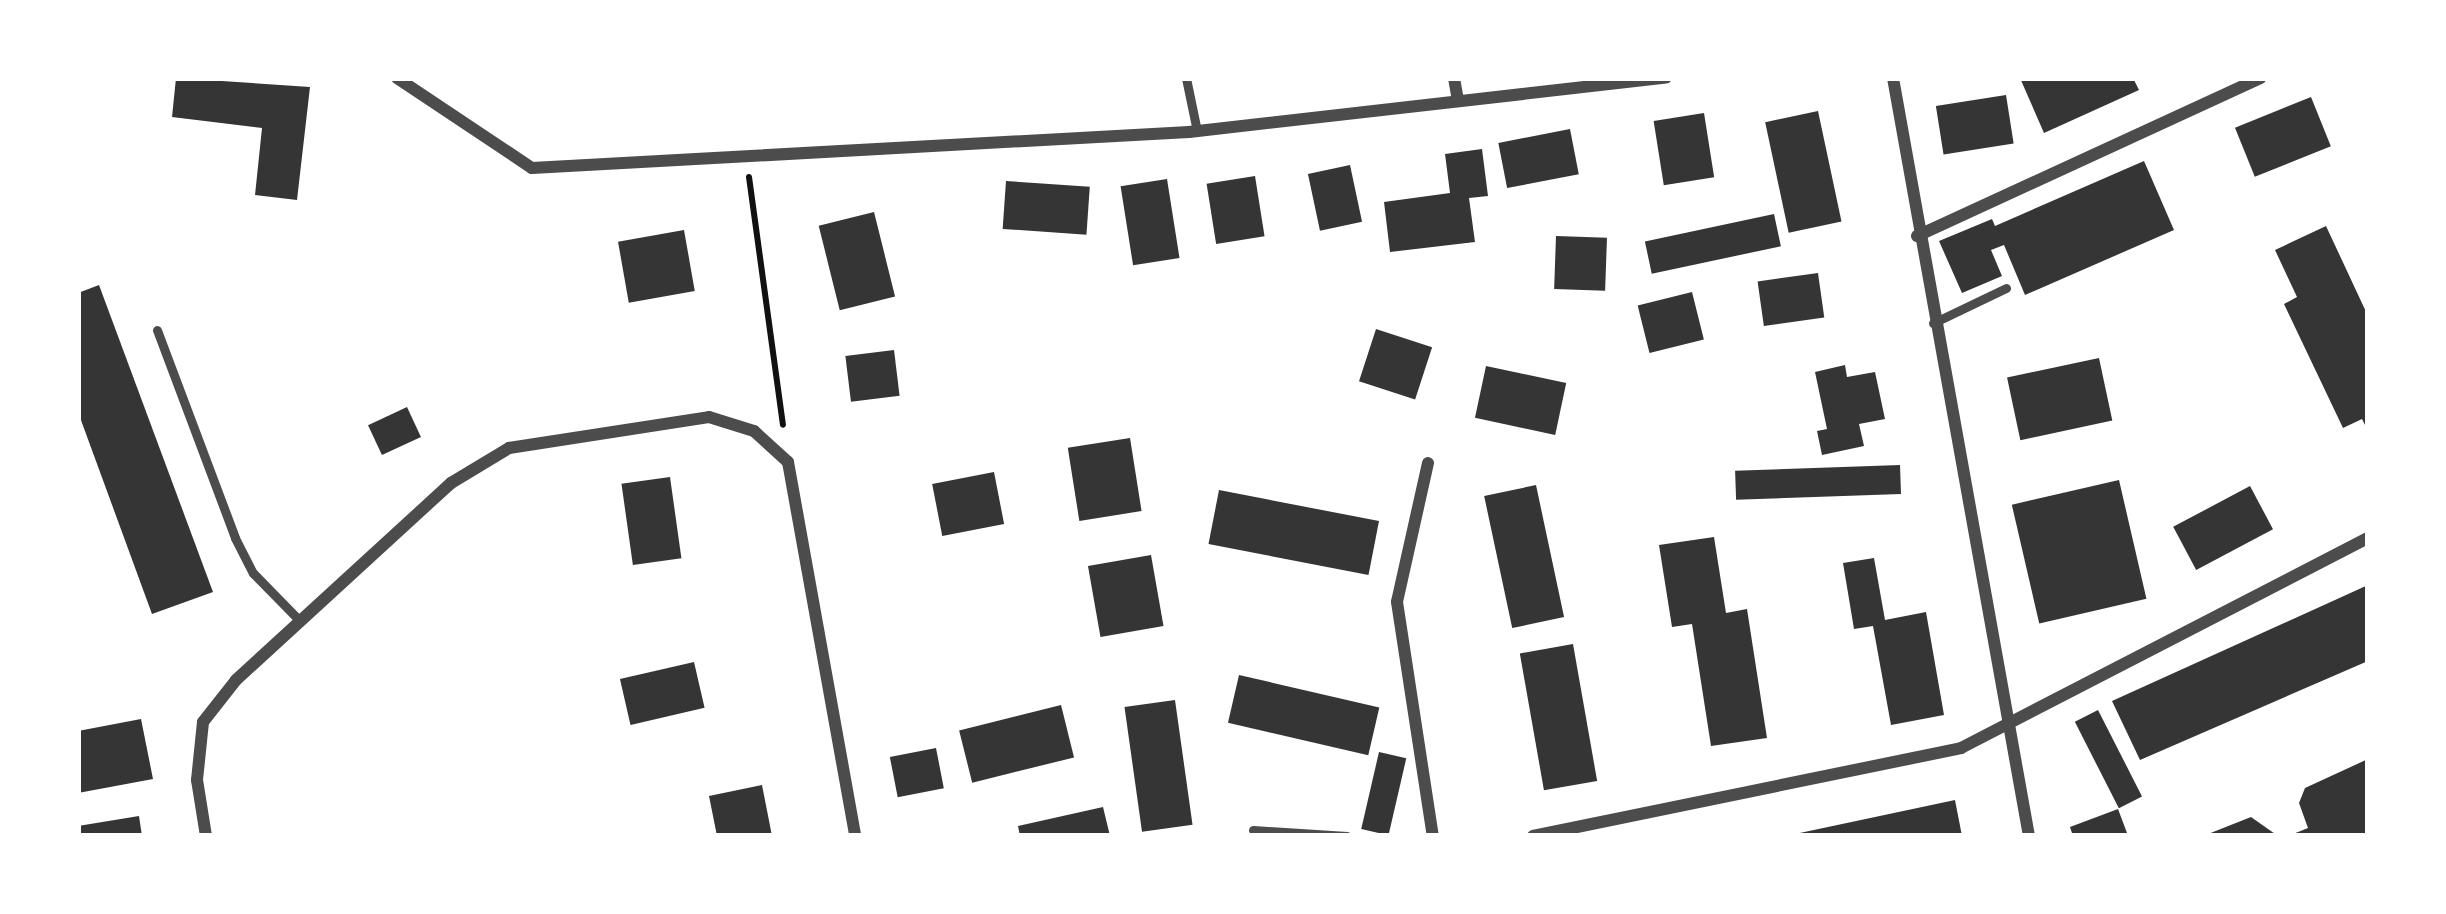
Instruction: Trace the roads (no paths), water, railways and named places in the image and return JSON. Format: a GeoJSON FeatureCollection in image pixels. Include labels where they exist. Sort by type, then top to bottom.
{"type":"FeatureCollection","features":[{"type":"Feature","properties":{"kind":"street"},"geometry":{"type":"LineString","coordinates":[[397,78],[532,168],[1197,131],[1583,83],[1666,78]]}},
{"type":"Feature","properties":{"kind":"street"},"geometry":{"type":"LineString","coordinates":[[1454,78],[1457,101]]}},
{"type":"Feature","properties":{"kind":"street"},"geometry":{"type":"LineString","coordinates":[[1893,78],[1917,236],[2029,836]]}},
{"type":"Feature","properties":{"kind":"street"},"geometry":{"type":"LineString","coordinates":[[1917,236],[2260,78]]}},
{"type":"Feature","properties":{"kind":"street"},"geometry":{"type":"LineString","coordinates":[[206,836],[196,780],[202,722],[300,621],[451,482],[509,448],[709,417],[754,431],[788,462],[855,836]]}},
{"type":"Feature","properties":{"kind":"street"},"geometry":{"type":"LineString","coordinates":[[1428,463],[1397,602],[1433,836]]}},
{"type":"Feature","properties":{"kind":"street"},"geometry":{"type":"LineString","coordinates":[[1533,836],[1961,748],[2368,538]]}},
{"type":"Feature","properties":{"kind":"lane"},"geometry":{"type":"LineString","coordinates":[[1186,78],[1197,131]]}},
{"type":"Feature","properties":{"kind":"lane"},"geometry":{"type":"LineString","coordinates":[[1933,323],[2006,289]]}},
{"type":"Feature","properties":{"kind":"lane"},"geometry":{"type":"LineString","coordinates":[[157,330],[249,567],[300,621]]}},
{"type":"Feature","properties":{"kind":"lane"},"geometry":{"type":"LineString","coordinates":[[1253,830],[1347,836]]}}]}
